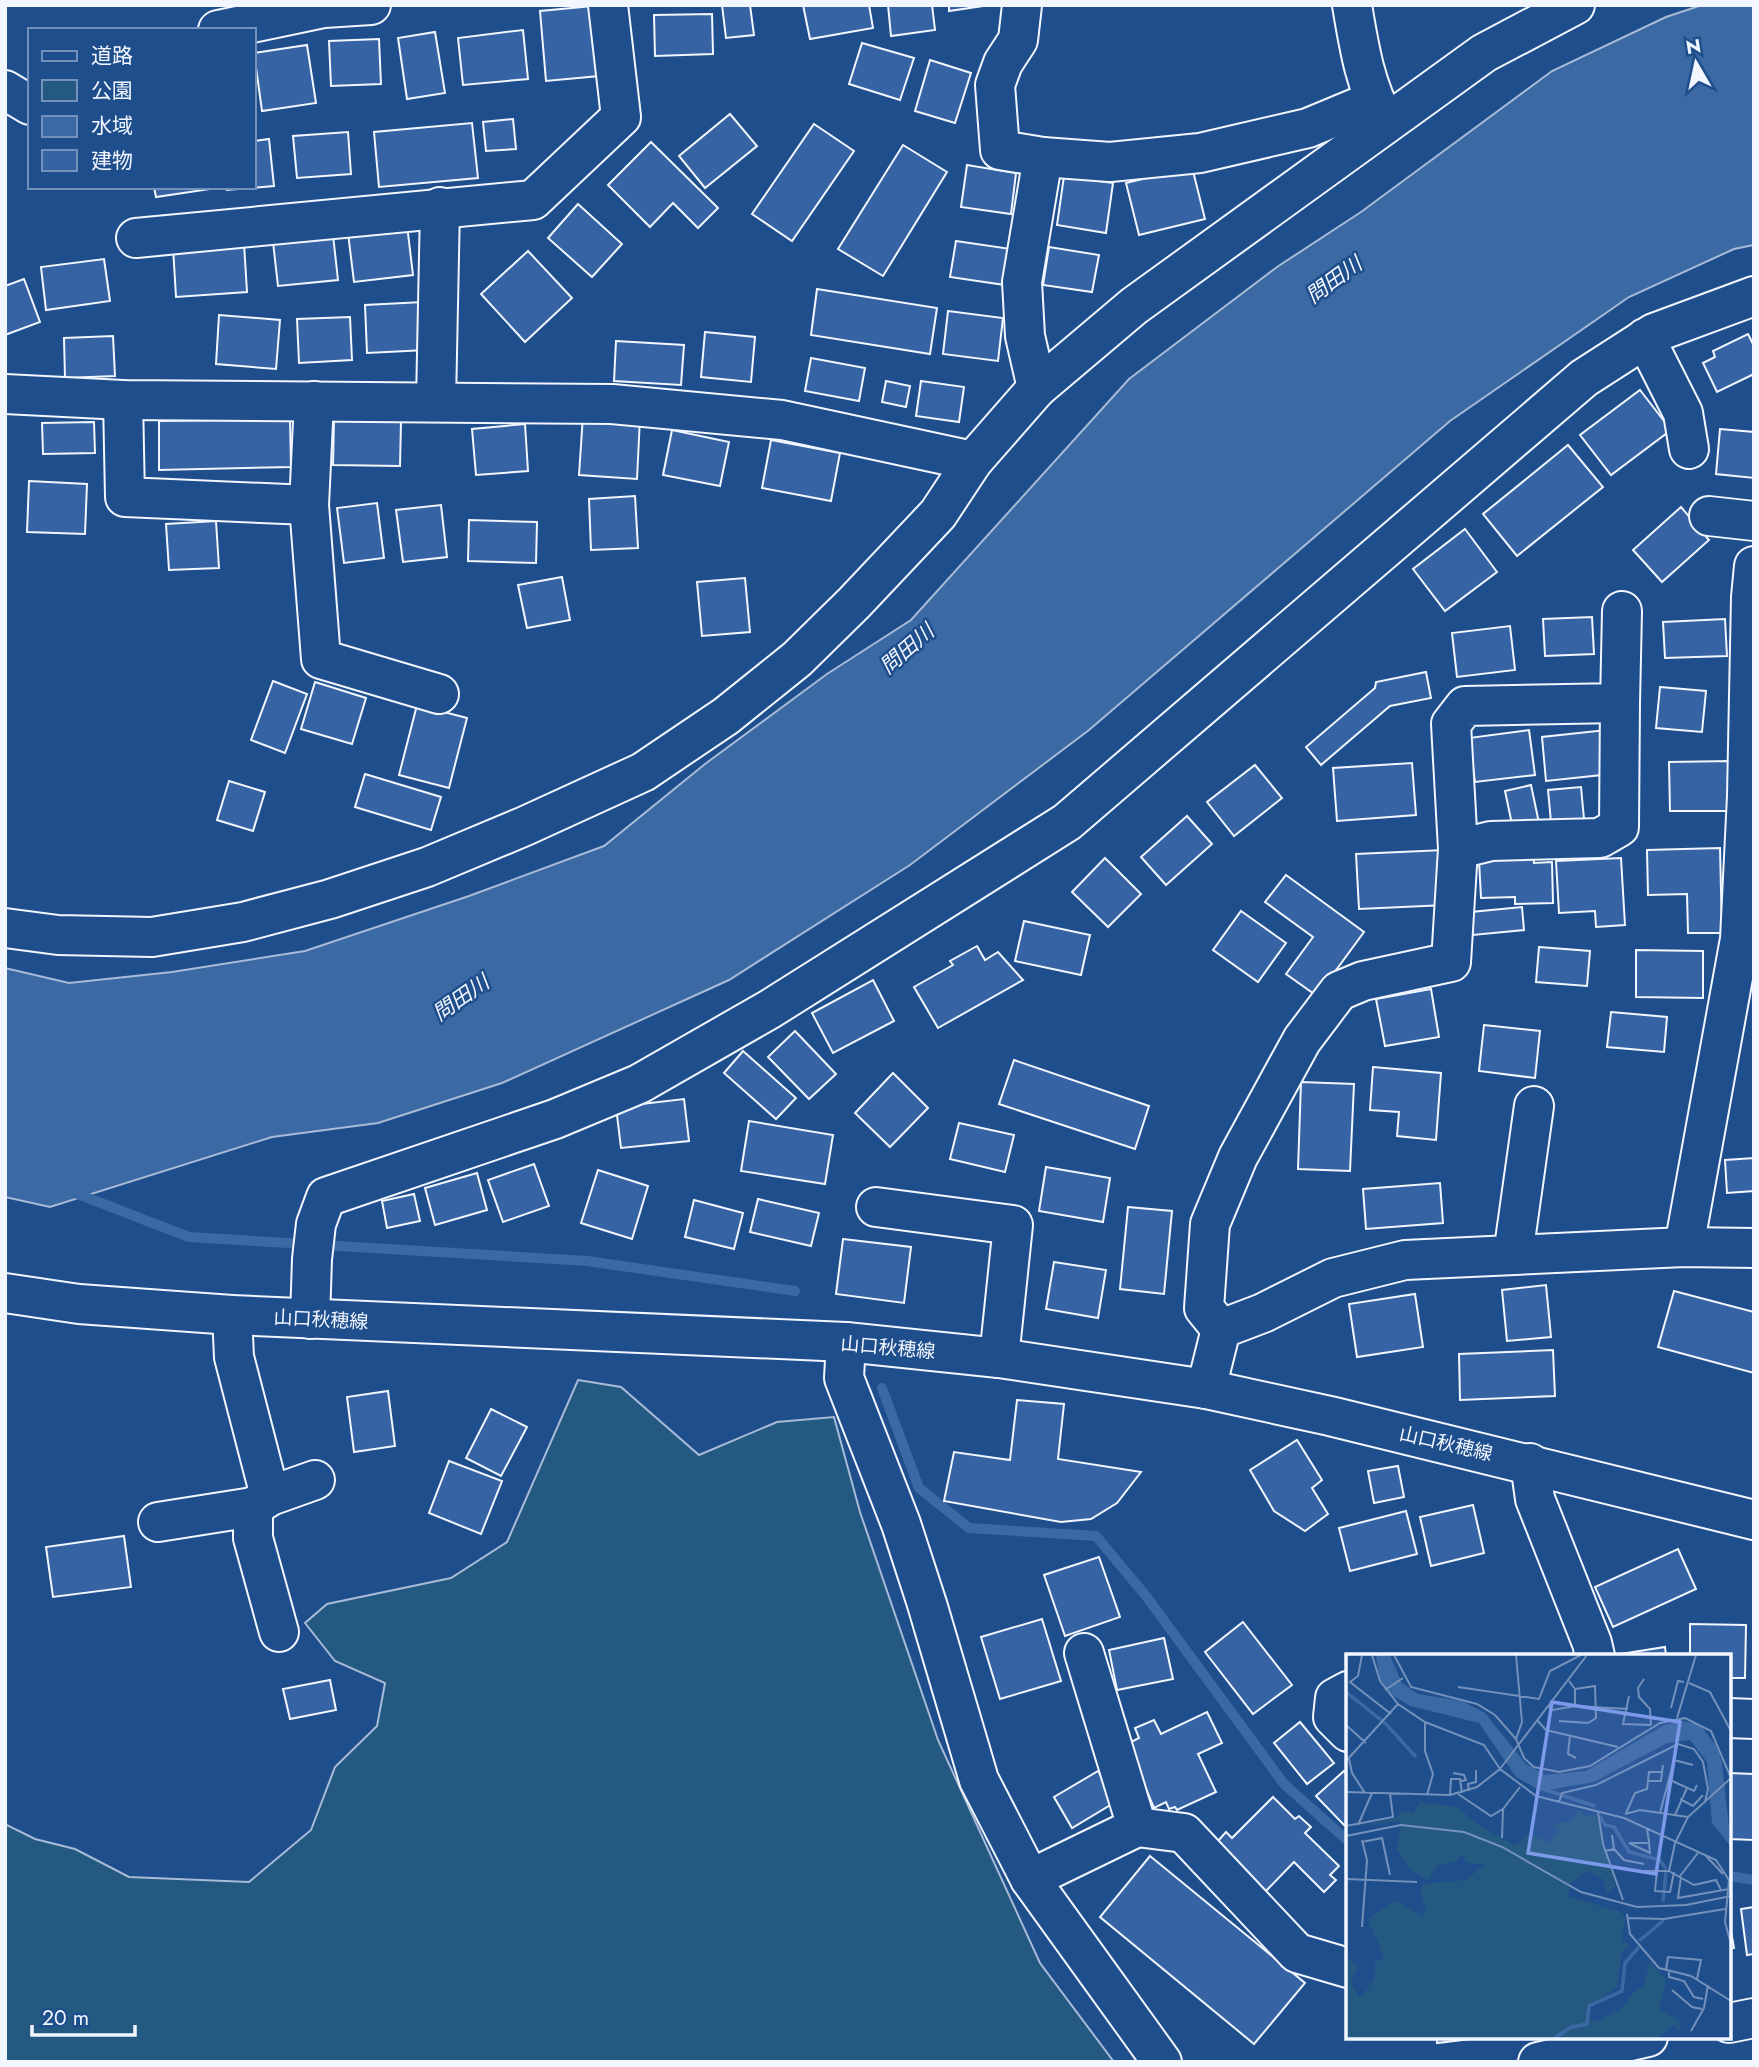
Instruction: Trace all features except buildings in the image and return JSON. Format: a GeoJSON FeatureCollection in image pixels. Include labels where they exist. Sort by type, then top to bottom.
{"type":"FeatureCollection","features":[{"type":"Feature","properties":{"kind":"street"},"geometry":{"type":"LineString","coordinates":[[227,28],[324,6],[372,5]]}},
{"type":"Feature","properties":{"kind":"street"},"geometry":{"type":"LineString","coordinates":[[136,238],[533,200],[621,117],[608,5]]}},
{"type":"Feature","properties":{"kind":"street"},"geometry":{"type":"LineString","coordinates":[[1022,5],[1018,40],[1003,63],[995,85],[1000,150],[1043,157],[1110,162],[1200,153],[1380,113]]}},
{"type":"Feature","properties":{"kind":"street"},"geometry":{"type":"LineString","coordinates":[[1352,5],[1363,67],[1380,113]]}},
{"type":"Feature","properties":{"kind":"street"},"geometry":{"type":"LineString","coordinates":[[5,928],[58,935],[152,937],[243,922],[330,899],[427,867],[643,772],[726,716],[797,659],[938,514],[973,461],[1037,388],[1134,306],[1380,113],[1575,5]]}},
{"type":"Feature","properties":{"kind":"street"},"geometry":{"type":"LineString","coordinates":[[5,90],[28,104]]}},
{"type":"Feature","properties":{"kind":"street"},"geometry":{"type":"LineString","coordinates":[[1037,388],[1025,336],[1022,282],[1043,157]]}},
{"type":"Feature","properties":{"kind":"street"},"geometry":{"type":"LineString","coordinates":[[436,402],[440,207]]}},
{"type":"Feature","properties":{"kind":"street"},"geometry":{"type":"LineString","coordinates":[[310,1319],[314,1242],[326,1197],[555,1119],[639,1084],[770,1009],[1067,822],[1584,378],[1646,338],[1700,314],[1754,296]]}},
{"type":"Feature","properties":{"kind":"street"},"geometry":{"type":"LineString","coordinates":[[1646,338],[1683,413],[1689,449]]}},
{"type":"Feature","properties":{"kind":"street"},"geometry":{"type":"LineString","coordinates":[[5,394],[123,400],[612,404],[782,420],[973,461]]}},
{"type":"Feature","properties":{"kind":"street"},"geometry":{"type":"LineString","coordinates":[[123,400],[125,497],[309,505]]}},
{"type":"Feature","properties":{"kind":"street"},"geometry":{"type":"LineString","coordinates":[[314,401],[309,505],[321,659],[439,694]]}},
{"type":"Feature","properties":{"kind":"street"},"geometry":{"type":"LineString","coordinates":[[1709,516],[1754,521]]}},
{"type":"Feature","properties":{"kind":"street"},"geometry":{"type":"LineString","coordinates":[[1684,1247],[1740,939],[1750,796],[1754,566]]}},
{"type":"Feature","properties":{"kind":"street"},"geometry":{"type":"LineString","coordinates":[[1458,849],[1491,841],[1600,838],[1619,827],[1622,611]]}},
{"type":"Feature","properties":{"kind":"street"},"geometry":{"type":"LineString","coordinates":[[1221,1329],[1204,1308],[1210,1224],[1238,1157],[1302,1040],[1339,990],[1451,962],[1458,849],[1451,724],[1465,706],[1620,703]]}},
{"type":"Feature","properties":{"kind":"street"},"geometry":{"type":"LineString","coordinates":[[1513,1255],[1534,1106]]}},
{"type":"Feature","properties":{"kind":"street"},"geometry":{"type":"LineString","coordinates":[[876,1207],[1013,1225],[999,1358]]}},
{"type":"Feature","properties":{"kind":"street"},"geometry":{"type":"LineString","coordinates":[[1221,1329],[1263,1313],[1334,1278],[1405,1260],[1684,1247],[1754,1248]]}},
{"type":"Feature","properties":{"kind":"street","name":"山口秋穂線"},"geometry":{"type":"LineString","coordinates":[[5,1293],[79,1304],[232,1315],[846,1342],[999,1358],[1206,1389],[1530,1463],[1754,1520]]}},
{"type":"Feature","properties":{"kind":"street"},"geometry":{"type":"LineString","coordinates":[[232,1315],[234,1357],[262,1502],[253,1538],[279,1632]]}},
{"type":"Feature","properties":{"kind":"street"},"geometry":{"type":"LineString","coordinates":[[1206,1389],[1221,1329]]}},
{"type":"Feature","properties":{"kind":"street"},"geometry":{"type":"LineString","coordinates":[[846,1342],[844,1378],[901,1524],[979,1780],[1030,1879],[1162,2062]]}},
{"type":"Feature","properties":{"kind":"street"},"geometry":{"type":"LineString","coordinates":[[1530,1463],[1535,1499],[1595,1654]]}},
{"type":"Feature","properties":{"kind":"street"},"geometry":{"type":"LineString","coordinates":[[158,1522],[262,1502],[315,1479]]}},
{"type":"Feature","properties":{"kind":"street"},"geometry":{"type":"LineString","coordinates":[[1084,1653],[1137,1827]]}},
{"type":"Feature","properties":{"kind":"street"},"geometry":{"type":"LineString","coordinates":[[1346,1692],[1335,1698],[1333,1717],[1346,1730]]}},
{"type":"Feature","properties":{"kind":"street"},"geometry":{"type":"LineString","coordinates":[[1731,1718],[1754,1719]]}},
{"type":"Feature","properties":{"kind":"street"},"geometry":{"type":"LineString","coordinates":[[1030,1879],[1137,1827],[1184,1833],[1297,1953],[1346,1967]]}},
{"type":"Feature","properties":{"kind":"street"},"geometry":{"type":"LineString","coordinates":[[1731,2023],[1754,2018]]}},
{"type":"Feature","properties":{"kind":"street"},"geometry":{"type":"LineString","coordinates":[[1538,2062],[1639,2039]]}},
{"type":"Feature","properties":{"kind":"green space"},"geometry":{"type":"Polygon","coordinates":[[[578,1380],[621,1387],[699,1455],[777,1422],[834,1417],[860,1512],[938,1740],[1040,1963],[1114,2062],[5,2062],[5,1824],[35,1839],[75,1849],[129,1877],[249,1882],[311,1830],[335,1767],[377,1726],[385,1683],[335,1661],[305,1623],[327,1604],[451,1578],[507,1542],[578,1380]]]}},
{"type":"Feature","properties":{"kind":"water","name":"問田川"},"geometry":{"type":"Polygon","coordinates":[[[1702,5],[1754,5],[1754,245],[1734,249],[1629,297],[1450,421],[1089,730],[910,865],[729,980],[502,1083],[378,1123],[272,1137],[50,1207],[5,1197],[5,968],[69,983],[172,972],[305,951],[469,896],[604,846],[705,764],[827,674],[911,620],[1129,379],[1277,267],[1361,212],[1552,71],[1666,17],[1702,5]]]}},
{"type":"Feature","properties":{"kind":"waterway"},"geometry":{"type":"LineString","coordinates":[[72,1190],[189,1237],[587,1261],[795,1291]]}},
{"type":"Feature","properties":{"kind":"waterway"},"geometry":{"type":"LineString","coordinates":[[882,1388],[919,1488],[969,1528],[1096,1536],[1146,1596],[1284,1784],[1346,1839]]}},
{"type":"Feature","properties":{"kind":"waterway"},"geometry":{"type":"LineString","coordinates":[[1731,1876],[1754,1880]]}}]}
